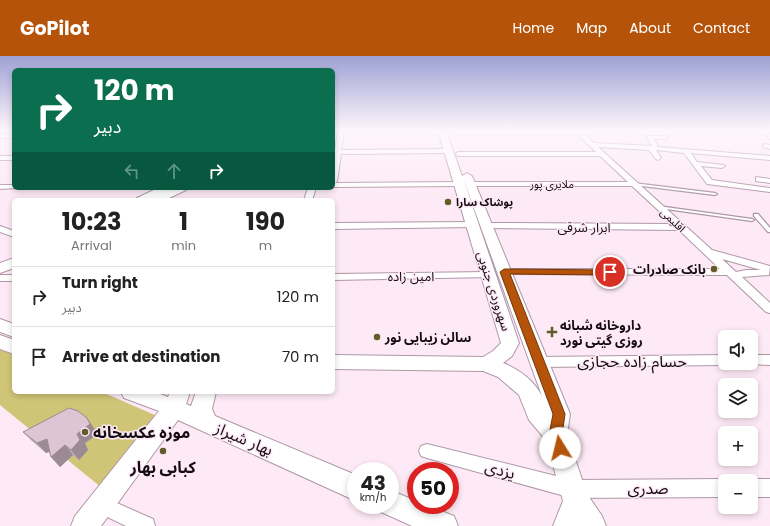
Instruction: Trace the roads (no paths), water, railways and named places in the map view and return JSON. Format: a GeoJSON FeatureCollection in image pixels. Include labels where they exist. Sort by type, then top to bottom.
{"type":"FeatureCollection","features":[{"type":"Feature","properties":{"kind":"main road","name":"سهروردی جنوبی"},"geometry":{"type":"LineString","coordinates":[[453,153],[480,226],[504,272],[559,414],[556,435]]}},
{"type":"Feature","properties":{"kind":"main road"},"geometry":{"type":"LineString","coordinates":[[145,198],[163,190]]}},
{"type":"Feature","properties":{"kind":"main road"},"geometry":{"type":"LineString","coordinates":[[161,198],[178,190]]}},
{"type":"Feature","properties":{"kind":"main road","name":"سهروردی جنوبی"},"geometry":{"type":"LineString","coordinates":[[480,226],[488,275],[510,343],[508,350],[485,364]]}},
{"type":"Feature","properties":{"kind":"main road"},"geometry":{"type":"LineString","coordinates":[[0,269],[12,263]]}},
{"type":"Feature","properties":{"kind":"main road"},"geometry":{"type":"LineString","coordinates":[[0,326],[12,330]]}},
{"type":"Feature","properties":{"kind":"main road"},"geometry":{"type":"LineString","coordinates":[[0,342],[12,346]]}},
{"type":"Feature","properties":{"kind":"main road"},"geometry":{"type":"LineString","coordinates":[[335,362],[485,364]]}},
{"type":"Feature","properties":{"kind":"main road","name":"سهروردی جنوبی"},"geometry":{"type":"LineString","coordinates":[[485,364],[505,372],[526,389],[532,398],[537,413],[556,435],[574,495],[592,526]]}},
{"type":"Feature","properties":{"kind":"main road","name":"بهار شیراز"},"geometry":{"type":"LineString","coordinates":[[142,394],[177,400],[207,423],[347,484]]}},
{"type":"Feature","properties":{"kind":"main road"},"geometry":{"type":"LineString","coordinates":[[205,394],[201,409],[207,423]]}},
{"type":"Feature","properties":{"kind":"main road"},"geometry":{"type":"LineString","coordinates":[[86,526],[177,400]]}},
{"type":"Feature","properties":{"kind":"main road"},"geometry":{"type":"LineString","coordinates":[[567,526],[574,495]]}},
{"type":"Feature","properties":{"kind":"main road"},"geometry":{"type":"LineString","coordinates":[[399,507],[444,526]]}},
{"type":"Feature","properties":{"kind":"street"},"geometry":{"type":"LineString","coordinates":[[522,153],[601,154]]}},
{"type":"Feature","properties":{"kind":"street"},"geometry":{"type":"LineString","coordinates":[[656,153],[658,158]]}},
{"type":"Feature","properties":{"kind":"street"},"geometry":{"type":"LineString","coordinates":[[687,153],[710,182],[770,190]]}},
{"type":"Feature","properties":{"kind":"street"},"geometry":{"type":"LineString","coordinates":[[717,153],[770,158]]}},
{"type":"Feature","properties":{"kind":"street"},"geometry":{"type":"LineString","coordinates":[[757,153],[761,157]]}},
{"type":"Feature","properties":{"kind":"street","name":"اقلیمی"},"geometry":{"type":"LineString","coordinates":[[601,154],[770,309]]}},
{"type":"Feature","properties":{"kind":"street"},"geometry":{"type":"LineString","coordinates":[[0,158],[12,158]]}},
{"type":"Feature","properties":{"kind":"street"},"geometry":{"type":"LineString","coordinates":[[696,164],[722,166]]}},
{"type":"Feature","properties":{"kind":"street"},"geometry":{"type":"LineString","coordinates":[[759,180],[770,181]]}},
{"type":"Feature","properties":{"kind":"street","name":"ملایری پور"},"geometry":{"type":"LineString","coordinates":[[335,185],[634,184]]}},
{"type":"Feature","properties":{"kind":"street"},"geometry":{"type":"LineString","coordinates":[[0,187],[12,187]]}},
{"type":"Feature","properties":{"kind":"street","name":"ابرار شرقی"},"geometry":{"type":"LineString","coordinates":[[335,226],[681,227]]}},
{"type":"Feature","properties":{"kind":"street"},"geometry":{"type":"LineString","coordinates":[[0,229],[12,233]]}},
{"type":"Feature","properties":{"kind":"street"},"geometry":{"type":"LineString","coordinates":[[703,247],[725,257],[770,269]]}},
{"type":"Feature","properties":{"kind":"street"},"geometry":{"type":"LineString","coordinates":[[504,272],[770,273]]}},
{"type":"Feature","properties":{"kind":"street","name":"امین زاده"},"geometry":{"type":"LineString","coordinates":[[335,276],[488,275]]}},
{"type":"Feature","properties":{"kind":"street"},"geometry":{"type":"LineString","coordinates":[[0,278],[12,278]]}},
{"type":"Feature","properties":{"kind":"street","name":"حسام زاده حجازی"},"geometry":{"type":"LineString","coordinates":[[539,362],[718,360]]}},
{"type":"Feature","properties":{"kind":"street"},"geometry":{"type":"LineString","coordinates":[[758,360],[770,360]]}},
{"type":"Feature","properties":{"kind":"street","name":"یزدی"},"geometry":{"type":"LineString","coordinates":[[427,451],[574,495]]}},
{"type":"Feature","properties":{"kind":"street","name":"صدری"},"geometry":{"type":"LineString","coordinates":[[574,495],[718,488]]}},
{"type":"Feature","properties":{"kind":"street"},"geometry":{"type":"LineString","coordinates":[[758,488],[770,488]]}},
{"type":"Feature","properties":{"kind":"street"},"geometry":{"type":"LineString","coordinates":[[101,505],[146,526]]}},
{"type":"Feature","properties":{"kind":"lane"},"geometry":{"type":"LineString","coordinates":[[634,184],[715,194]]}},
{"type":"Feature","properties":{"kind":"lane"},"geometry":{"type":"LineString","coordinates":[[659,207],[752,220]]}},
{"type":"Feature","properties":{"kind":"lane"},"geometry":{"type":"LineString","coordinates":[[756,215],[770,231]]}},
{"type":"Feature","properties":{"kind":"place","name":"پوشاک سارا"},"geometry":{"type":"Point","coordinates":[448,202]}},
{"type":"Feature","properties":{"kind":"place","name":"بانک صادرات"},"geometry":{"type":"Point","coordinates":[714,269]}},
{"type":"Feature","properties":{"kind":"place","name":"داروخانه شبانه روزی گیتی نورد"},"geometry":{"type":"Point","coordinates":[552,332]}},
{"type":"Feature","properties":{"kind":"place","name":"سالن زیبایی نور"},"geometry":{"type":"Point","coordinates":[377,337]}},
{"type":"Feature","properties":{"kind":"place","name":"موزه عکسخانه"},"geometry":{"type":"Point","coordinates":[85,432]}},
{"type":"Feature","properties":{"kind":"place","name":"کبابی بهار"},"geometry":{"type":"Point","coordinates":[163,451]}}]}
